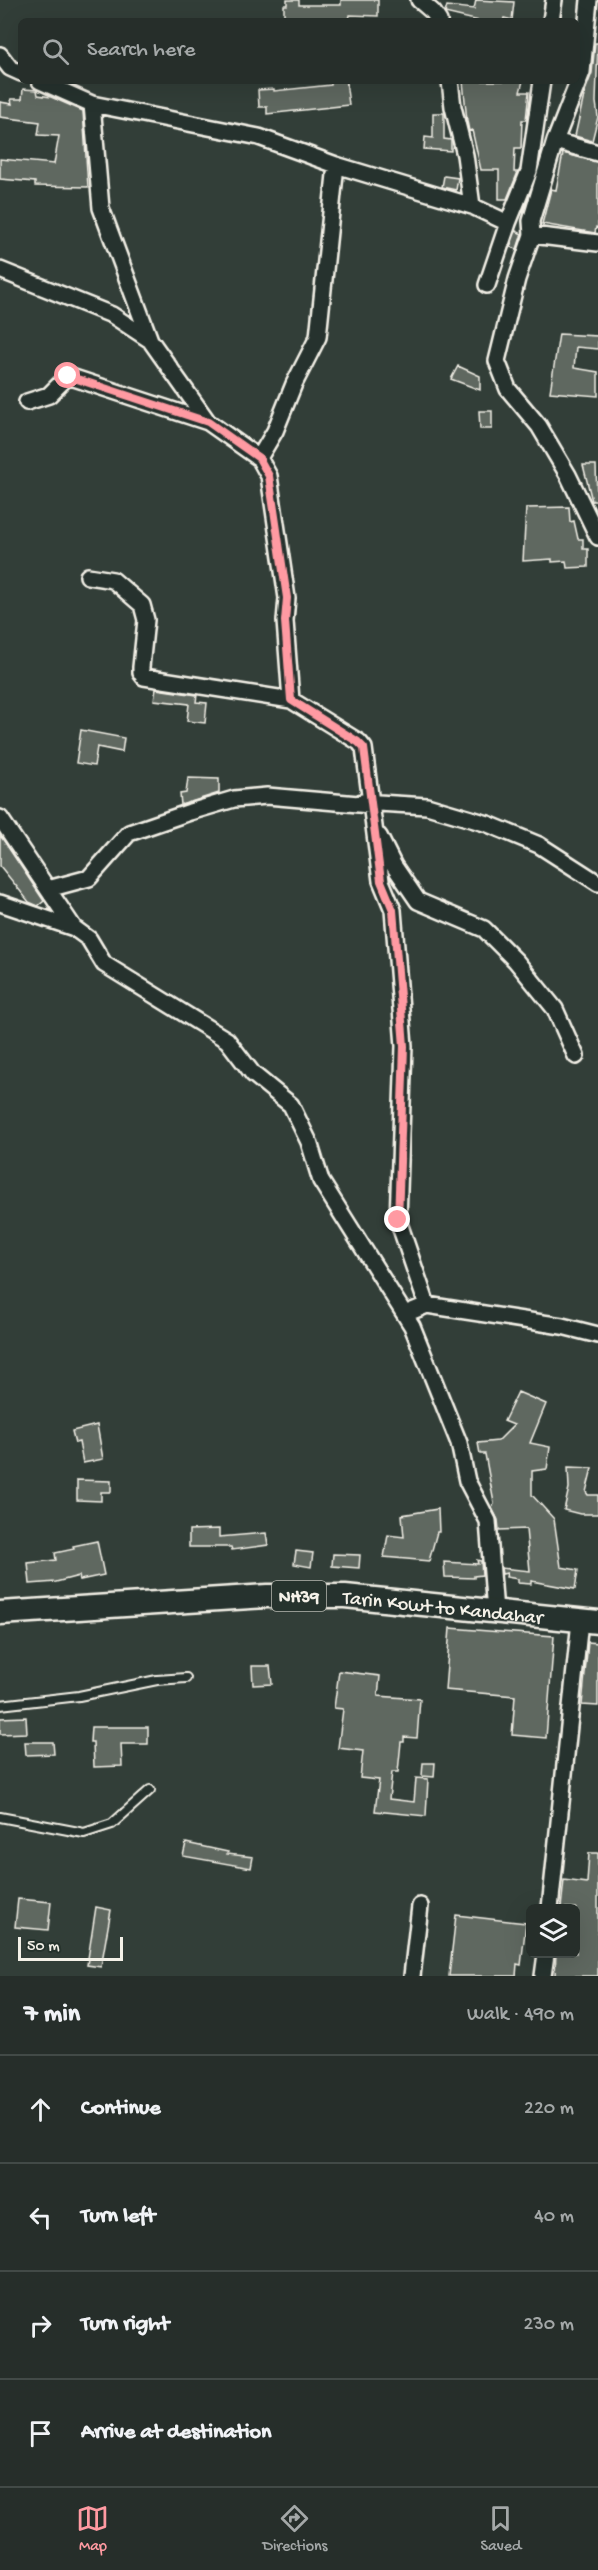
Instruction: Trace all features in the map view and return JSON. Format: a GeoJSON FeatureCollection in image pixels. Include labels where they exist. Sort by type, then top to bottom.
{"type":"FeatureCollection","features":[{"type":"Feature","properties":{"kind":"main road","name":"Tarin Kowt to Kandahar"},"geometry":{"type":"LineString","coordinates":[[0,1613],[267,1596],[345,1596],[589,1622]]}},
{"type":"Feature","properties":{"kind":"street"},"geometry":{"type":"LineString","coordinates":[[419,0],[434,12],[437,18]]}},
{"type":"Feature","properties":{"kind":"street"},"geometry":{"type":"LineString","coordinates":[[551,18],[554,0]]}},
{"type":"Feature","properties":{"kind":"street"},"geometry":{"type":"LineString","coordinates":[[580,77],[589,0]]}},
{"type":"Feature","properties":{"kind":"street"},"geometry":{"type":"LineString","coordinates":[[0,55],[10,68],[18,72]]}},
{"type":"Feature","properties":{"kind":"street"},"geometry":{"type":"LineString","coordinates":[[47,84],[92,104],[259,137],[336,165],[472,206],[508,224]]}},
{"type":"Feature","properties":{"kind":"street"},"geometry":{"type":"LineString","coordinates":[[450,84],[453,107],[465,156],[472,206]]}},
{"type":"Feature","properties":{"kind":"street"},"geometry":{"type":"LineString","coordinates":[[487,285],[529,171],[542,84]]}},
{"type":"Feature","properties":{"kind":"street"},"geometry":{"type":"LineString","coordinates":[[577,84],[555,141],[531,221],[532,235],[517,279],[497,361],[508,389],[539,426],[568,475],[598,537]]}},
{"type":"Feature","properties":{"kind":"street"},"geometry":{"type":"LineString","coordinates":[[92,104],[101,208],[150,340],[208,422]]}},
{"type":"Feature","properties":{"kind":"street"},"geometry":{"type":"LineString","coordinates":[[555,141],[598,153]]}},
{"type":"Feature","properties":{"kind":"street"},"geometry":{"type":"LineString","coordinates":[[259,458],[275,431],[294,384],[318,336],[336,165]]}},
{"type":"Feature","properties":{"kind":"street"},"geometry":{"type":"LineString","coordinates":[[532,235],[598,243]]}},
{"type":"Feature","properties":{"kind":"street"},"geometry":{"type":"LineString","coordinates":[[0,270],[112,315],[150,340]]}},
{"type":"Feature","properties":{"kind":"street"},"geometry":{"type":"LineString","coordinates":[[27,402],[49,395],[68,376],[208,422],[259,458],[269,476],[287,598],[285,621],[291,700]]}},
{"type":"Feature","properties":{"kind":"street"},"geometry":{"type":"LineString","coordinates":[[87,576],[113,580],[142,605],[146,620],[141,667],[144,677],[291,700],[364,748],[381,881],[393,910],[404,1046],[398,1220],[427,1305]]}},
{"type":"Feature","properties":{"kind":"street"},"geometry":{"type":"LineString","coordinates":[[48,889],[89,878],[129,833],[234,800],[267,795],[370,805]]}},
{"type":"Feature","properties":{"kind":"street"},"geometry":{"type":"LineString","coordinates":[[576,1056],[555,1009],[516,961],[484,929],[418,901],[394,866],[362,802],[427,806],[488,824],[539,846],[598,883]]}},
{"type":"Feature","properties":{"kind":"street"},"geometry":{"type":"LineString","coordinates":[[0,818],[74,928]]}},
{"type":"Feature","properties":{"kind":"street"},"geometry":{"type":"LineString","coordinates":[[0,903],[74,928],[89,939],[104,964],[227,1040],[253,1074],[291,1105],[309,1142],[321,1181],[412,1326],[459,1443],[467,1481],[488,1521],[495,1612]]}},
{"type":"Feature","properties":{"kind":"street"},"geometry":{"type":"LineString","coordinates":[[405,1314],[427,1305],[562,1326],[598,1335]]}},
{"type":"Feature","properties":{"kind":"street"},"geometry":{"type":"LineString","coordinates":[[551,1904],[589,1622]]}},
{"type":"Feature","properties":{"kind":"street"},"geometry":{"type":"LineString","coordinates":[[412,1976],[420,1906]]}},
{"type":"Feature","properties":{"kind":"street"},"geometry":{"type":"LineString","coordinates":[[543,1976],[545,1958]]}},
{"type":"Feature","properties":{"kind":"lane"},"geometry":{"type":"LineString","coordinates":[[0,1705],[79,1696],[157,1680],[186,1678]]}},
{"type":"Feature","properties":{"kind":"lane"},"geometry":{"type":"LineString","coordinates":[[0,1817],[84,1833],[112,1824],[150,1790]]}},
{"type":"Feature","properties":{"kind":"building"},"geometry":{"type":"Polygon","coordinates":[[[287,0],[299,0],[299,5],[341,5],[341,0],[378,0],[378,16],[284,18],[284,5],[287,5],[287,0]]]}},
{"type":"Feature","properties":{"kind":"building"},"geometry":{"type":"Polygon","coordinates":[[[476,0],[514,2],[512,18],[466,18],[445,13],[447,6],[474,9],[476,0]]]}},
{"type":"Feature","properties":{"kind":"building"},"geometry":{"type":"Polygon","coordinates":[[[595,43],[598,43],[596,102],[598,117],[592,141],[575,136],[585,91],[592,73],[595,43]]]}},
{"type":"Feature","properties":{"kind":"building"},"geometry":{"type":"Polygon","coordinates":[[[346,84],[349,105],[267,114],[267,107],[259,107],[258,90],[274,89],[274,91],[346,84]]]}},
{"type":"Feature","properties":{"kind":"building"},"geometry":{"type":"Polygon","coordinates":[[[463,84],[522,84],[520,92],[529,92],[526,120],[522,120],[521,148],[515,148],[514,172],[518,172],[507,199],[499,199],[499,170],[481,170],[472,130],[469,131],[463,84]]]}},
{"type":"Feature","properties":{"kind":"building"},"geometry":{"type":"Polygon","coordinates":[[[23,89],[37,90],[38,95],[51,97],[83,111],[88,187],[35,186],[35,182],[0,179],[0,159],[54,164],[59,136],[38,135],[40,122],[0,117],[0,102],[12,104],[11,99],[22,99],[23,89]]]}},
{"type":"Feature","properties":{"kind":"building"},"geometry":{"type":"Polygon","coordinates":[[[433,113],[444,113],[444,139],[451,140],[451,151],[424,149],[425,137],[433,138],[433,113]]]}},
{"type":"Feature","properties":{"kind":"building"},"geometry":{"type":"Polygon","coordinates":[[[563,153],[598,162],[598,228],[596,227],[595,233],[542,224],[551,189],[556,190],[563,153]]]}},
{"type":"Feature","properties":{"kind":"building"},"geometry":{"type":"Polygon","coordinates":[[[444,176],[458,178],[456,190],[442,187],[444,176]]]}},
{"type":"Feature","properties":{"kind":"building"},"geometry":{"type":"Polygon","coordinates":[[[516,231],[522,234],[517,249],[510,247],[516,231]]]}},
{"type":"Feature","properties":{"kind":"building"},"geometry":{"type":"Polygon","coordinates":[[[559,334],[598,336],[598,349],[576,347],[574,368],[598,372],[598,396],[550,392],[559,334]]]}},
{"type":"Feature","properties":{"kind":"building"},"geometry":{"type":"Polygon","coordinates":[[[458,366],[480,376],[480,390],[451,379],[458,366]]]}},
{"type":"Feature","properties":{"kind":"building"},"geometry":{"type":"Polygon","coordinates":[[[479,411],[492,411],[492,429],[480,429],[479,411]]]}},
{"type":"Feature","properties":{"kind":"building"},"geometry":{"type":"Polygon","coordinates":[[[583,465],[596,465],[597,501],[592,501],[583,465]]]}},
{"type":"Feature","properties":{"kind":"building"},"geometry":{"type":"Polygon","coordinates":[[[569,507],[570,522],[574,521],[578,539],[583,539],[583,549],[588,549],[588,567],[567,568],[566,561],[552,562],[552,559],[523,561],[526,508],[569,507]]]}},
{"type":"Feature","properties":{"kind":"building"},"geometry":{"type":"Polygon","coordinates":[[[156,689],[197,695],[196,702],[207,703],[205,723],[187,721],[189,704],[154,700],[156,689]]]}},
{"type":"Feature","properties":{"kind":"building"},"geometry":{"type":"Polygon","coordinates":[[[81,730],[124,738],[122,752],[97,747],[94,766],[76,763],[81,730]]]}},
{"type":"Feature","properties":{"kind":"building"},"geometry":{"type":"Polygon","coordinates":[[[188,778],[219,779],[219,793],[181,805],[180,794],[186,793],[188,778]]]}},
{"type":"Feature","properties":{"kind":"building"},"geometry":{"type":"Polygon","coordinates":[[[0,835],[44,901],[38,906],[29,902],[0,866],[0,835]]]}},
{"type":"Feature","properties":{"kind":"building"},"geometry":{"type":"Polygon","coordinates":[[[518,1392],[546,1404],[530,1443],[550,1447],[547,1469],[532,1471],[532,1495],[554,1519],[561,1567],[578,1570],[575,1589],[531,1581],[531,1584],[518,1583],[518,1579],[506,1577],[507,1573],[502,1574],[501,1568],[530,1571],[526,1529],[499,1530],[498,1520],[492,1508],[494,1503],[485,1454],[480,1454],[478,1443],[498,1441],[514,1425],[504,1421],[518,1392]]]}},
{"type":"Feature","properties":{"kind":"building"},"geometry":{"type":"Polygon","coordinates":[[[97,1425],[103,1459],[83,1463],[79,1442],[75,1443],[72,1431],[97,1425]]]}},
{"type":"Feature","properties":{"kind":"building"},"geometry":{"type":"Polygon","coordinates":[[[568,1467],[592,1468],[586,1492],[588,1495],[598,1495],[598,1514],[580,1514],[564,1510],[569,1488],[568,1467]]]}},
{"type":"Feature","properties":{"kind":"building"},"geometry":{"type":"Polygon","coordinates":[[[77,1480],[111,1481],[111,1492],[101,1492],[101,1501],[77,1500],[77,1480]]]}},
{"type":"Feature","properties":{"kind":"building"},"geometry":{"type":"Polygon","coordinates":[[[438,1509],[439,1532],[437,1532],[429,1561],[384,1557],[388,1535],[404,1537],[402,1515],[438,1509]]]}},
{"type":"Feature","properties":{"kind":"building"},"geometry":{"type":"Polygon","coordinates":[[[219,1529],[219,1537],[266,1533],[268,1545],[232,1550],[231,1547],[189,1547],[189,1530],[219,1529]]]}},
{"type":"Feature","properties":{"kind":"building"},"geometry":{"type":"Polygon","coordinates":[[[97,1541],[104,1575],[80,1580],[79,1576],[56,1582],[30,1584],[28,1563],[56,1560],[55,1553],[97,1541]]]}},
{"type":"Feature","properties":{"kind":"building"},"geometry":{"type":"Polygon","coordinates":[[[296,1551],[313,1553],[311,1567],[294,1564],[296,1551]]]}},
{"type":"Feature","properties":{"kind":"building"},"geometry":{"type":"Polygon","coordinates":[[[333,1554],[360,1555],[359,1568],[332,1566],[333,1554]]]}},
{"type":"Feature","properties":{"kind":"building"},"geometry":{"type":"Polygon","coordinates":[[[477,1560],[481,1561],[482,1575],[474,1576],[474,1578],[445,1577],[444,1562],[478,1564],[477,1560]]]}},
{"type":"Feature","properties":{"kind":"building"},"geometry":{"type":"Polygon","coordinates":[[[450,1628],[554,1636],[546,1738],[512,1735],[515,1696],[445,1690],[450,1628]]]}},
{"type":"Feature","properties":{"kind":"building"},"geometry":{"type":"Polygon","coordinates":[[[588,1642],[598,1643],[598,1706],[582,1705],[588,1642]]]}},
{"type":"Feature","properties":{"kind":"building"},"geometry":{"type":"Polygon","coordinates":[[[252,1666],[270,1666],[272,1684],[253,1685],[252,1666]]]}},
{"type":"Feature","properties":{"kind":"building"},"geometry":{"type":"Polygon","coordinates":[[[339,1671],[380,1676],[378,1696],[420,1699],[417,1738],[404,1737],[404,1742],[401,1742],[398,1772],[392,1772],[389,1799],[414,1802],[416,1778],[428,1779],[426,1816],[375,1811],[379,1780],[360,1778],[363,1751],[338,1748],[343,1709],[334,1708],[339,1671]]]}},
{"type":"Feature","properties":{"kind":"building"},"geometry":{"type":"Polygon","coordinates":[[[26,1717],[27,1733],[0,1734],[0,1718],[26,1717]]]}},
{"type":"Feature","properties":{"kind":"building"},"geometry":{"type":"Polygon","coordinates":[[[91,1727],[148,1727],[148,1744],[121,1744],[122,1766],[94,1767],[93,1742],[90,1742],[91,1727]]]}},
{"type":"Feature","properties":{"kind":"building"},"geometry":{"type":"Polygon","coordinates":[[[25,1742],[53,1742],[54,1754],[26,1755],[25,1742]]]}},
{"type":"Feature","properties":{"kind":"building"},"geometry":{"type":"Polygon","coordinates":[[[423,1763],[435,1763],[434,1777],[422,1776],[423,1763]]]}},
{"type":"Feature","properties":{"kind":"building"},"geometry":{"type":"Polygon","coordinates":[[[186,1843],[228,1852],[227,1854],[253,1857],[251,1868],[183,1856],[186,1843]]]}},
{"type":"Feature","properties":{"kind":"building"},"geometry":{"type":"Polygon","coordinates":[[[589,1853],[598,1853],[598,1976],[555,1976],[556,1958],[580,1958],[580,1904],[561,1904],[564,1880],[587,1883],[589,1853]]]}},
{"type":"Feature","properties":{"kind":"building"},"geometry":{"type":"Polygon","coordinates":[[[18,1899],[51,1902],[48,1930],[15,1927],[18,1899]]]}},
{"type":"Feature","properties":{"kind":"building"},"geometry":{"type":"Polygon","coordinates":[[[96,1907],[111,1910],[101,1967],[87,1965],[96,1907]]]}},
{"type":"Feature","properties":{"kind":"building"},"geometry":{"type":"Polygon","coordinates":[[[456,1915],[526,1923],[521,1965],[517,1964],[516,1976],[449,1976],[456,1915]]]}},
{"type":"Feature","properties":{"kind":"route"},"geometry":{"type":"LineString","coordinates":[[68,376],[208,422],[259,458],[269,476],[287,598],[285,621],[291,700],[364,748],[381,881],[393,910],[404,1046],[398,1220]]}}]}
